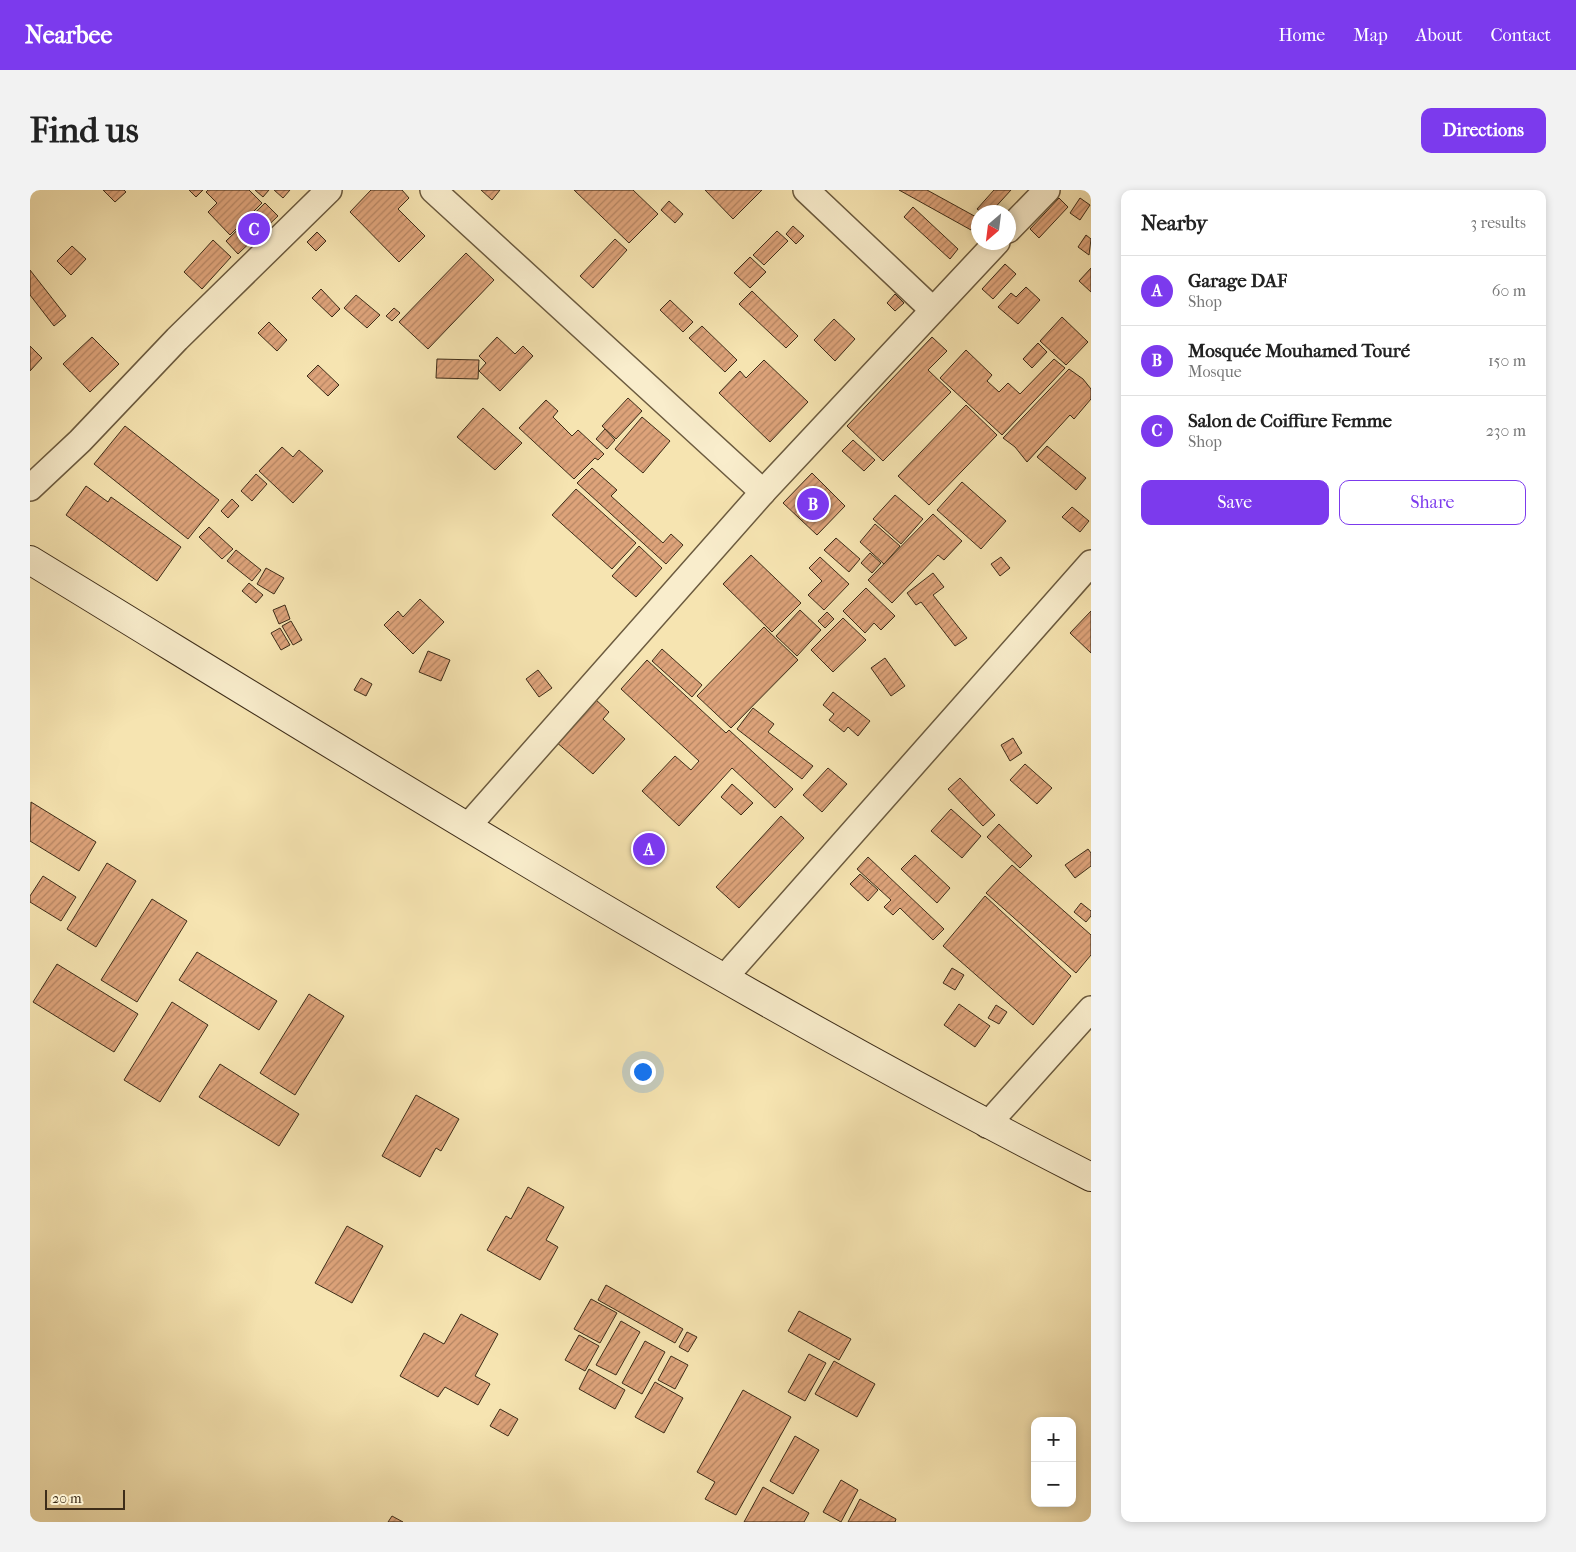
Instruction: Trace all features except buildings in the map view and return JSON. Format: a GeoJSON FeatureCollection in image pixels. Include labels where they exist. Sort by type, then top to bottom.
{"type":"FeatureCollection","features":[{"type":"Feature","properties":{"kind":"street"},"geometry":{"type":"LineString","coordinates":[[30,488],[80,441],[177,339],[328,190]]}},
{"type":"Feature","properties":{"kind":"street"},"geometry":{"type":"LineString","coordinates":[[433,190],[763,492]]}},
{"type":"Feature","properties":{"kind":"street"},"geometry":{"type":"LineString","coordinates":[[806,190],[933,310]]}},
{"type":"Feature","properties":{"kind":"street"},"geometry":{"type":"LineString","coordinates":[[1016,222],[1047,190]]}},
{"type":"Feature","properties":{"kind":"street"},"geometry":{"type":"LineString","coordinates":[[467,827],[763,492],[989,250]]}},
{"type":"Feature","properties":{"kind":"street"},"geometry":{"type":"LineString","coordinates":[[30,560],[467,827],[725,977],[988,1124],[1091,1177]]}},
{"type":"Feature","properties":{"kind":"street"},"geometry":{"type":"LineString","coordinates":[[725,977],[1091,563]]}},
{"type":"Feature","properties":{"kind":"street"},"geometry":{"type":"LineString","coordinates":[[988,1124],[1091,1009]]}},
{"type":"Feature","properties":{"kind":"place","name":"Salon de Coiffure Femme"},"geometry":{"type":"Point","coordinates":[254,229]}},
{"type":"Feature","properties":{"kind":"place","name":"Mosquée Mouhamed Touré"},"geometry":{"type":"Point","coordinates":[813,504]}},
{"type":"Feature","properties":{"kind":"place","name":"Garage DAF"},"geometry":{"type":"Point","coordinates":[649,849]}}]}
